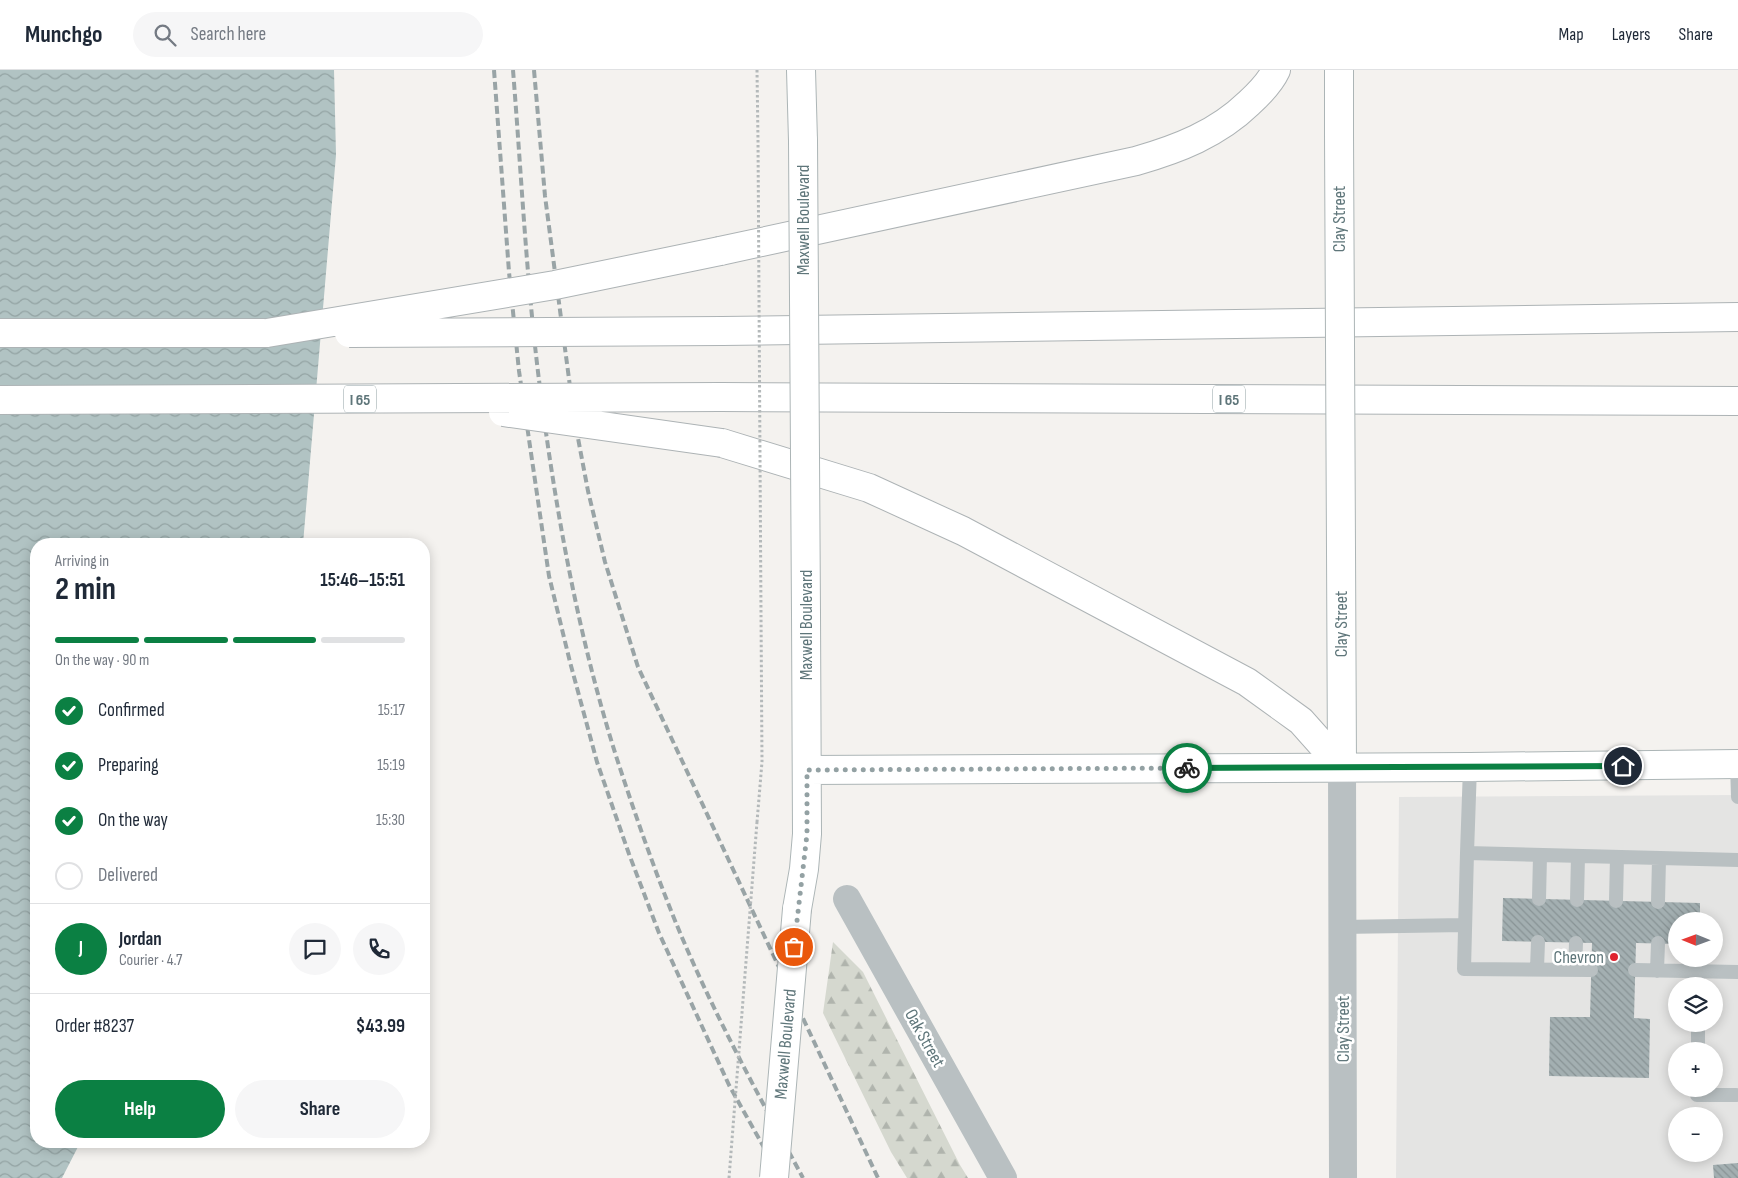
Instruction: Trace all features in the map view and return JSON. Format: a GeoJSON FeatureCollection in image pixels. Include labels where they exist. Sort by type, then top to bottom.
{"type":"FeatureCollection","features":[{"type":"Feature","properties":{"kind":"main road","name":"Maxwell Boulevard"},"geometry":{"type":"LineString","coordinates":[[774,1178],[797,909],[804,869],[807,834],[802,70]]}},
{"type":"Feature","properties":{"kind":"main road"},"geometry":{"type":"LineString","coordinates":[[267,333],[555,285],[720,251],[1165,153],[1200,139],[1234,118],[1262,91],[1276,70]]}},
{"type":"Feature","properties":{"kind":"main road","name":"Clay Street"},"geometry":{"type":"LineString","coordinates":[[1339,70],[1342,767]]}},
{"type":"Feature","properties":{"kind":"main road"},"geometry":{"type":"LineString","coordinates":[[0,333],[722,331],[1738,317]]}},
{"type":"Feature","properties":{"kind":"main road","name":"I 65"},"geometry":{"type":"LineString","coordinates":[[0,400],[720,397],[1738,401]]}},
{"type":"Feature","properties":{"kind":"main road"},"geometry":{"type":"LineString","coordinates":[[405,399],[722,443],[870,488],[963,531],[1247,682],[1301,721],[1342,767]]}},
{"type":"Feature","properties":{"kind":"main road"},"geometry":{"type":"LineString","coordinates":[[807,770],[1737,764]]}},
{"type":"Feature","properties":{"kind":"street","name":"Clay Street"},"geometry":{"type":"LineString","coordinates":[[1342,767],[1343,1178]]}},
{"type":"Feature","properties":{"kind":"street","name":"Oak Street"},"geometry":{"type":"LineString","coordinates":[[847,899],[1003,1178]]}},
{"type":"Feature","properties":{"kind":"lane"},"geometry":{"type":"LineString","coordinates":[[1737,764],[1738,797]]}},
{"type":"Feature","properties":{"kind":"lane"},"geometry":{"type":"LineString","coordinates":[[1470,767],[1464,969],[1537,968],[1591,970]]}},
{"type":"Feature","properties":{"kind":"lane"},"geometry":{"type":"LineString","coordinates":[[1467,854],[1738,860]]}},
{"type":"Feature","properties":{"kind":"lane"},"geometry":{"type":"LineString","coordinates":[[1539,899],[1540,856]]}},
{"type":"Feature","properties":{"kind":"lane"},"geometry":{"type":"LineString","coordinates":[[1577,900],[1578,856]]}},
{"type":"Feature","properties":{"kind":"lane"},"geometry":{"type":"LineString","coordinates":[[1616,901],[1617,857]]}},
{"type":"Feature","properties":{"kind":"lane"},"geometry":{"type":"LineString","coordinates":[[1658,902],[1659,858]]}},
{"type":"Feature","properties":{"kind":"lane"},"geometry":{"type":"LineString","coordinates":[[1342,927],[1464,925]]}},
{"type":"Feature","properties":{"kind":"lane"},"geometry":{"type":"LineString","coordinates":[[1537,968],[1538,942]]}},
{"type":"Feature","properties":{"kind":"lane"},"geometry":{"type":"LineString","coordinates":[[1575,969],[1576,943]]}},
{"type":"Feature","properties":{"kind":"lane"},"geometry":{"type":"LineString","coordinates":[[1657,971],[1658,943]]}},
{"type":"Feature","properties":{"kind":"lane"},"geometry":{"type":"LineString","coordinates":[[1635,970],[1738,972]]}},
{"type":"Feature","properties":{"kind":"lane"},"geometry":{"type":"LineString","coordinates":[[1698,972],[1698,977]]}},
{"type":"Feature","properties":{"kind":"lane"},"geometry":{"type":"LineString","coordinates":[[1723,1094],[1736,1095]]}},
{"type":"Feature","properties":{"kind":"path"},"geometry":{"type":"LineString","coordinates":[[729,1178],[762,762],[757,70]]}},
{"type":"Feature","properties":{"kind":"shaded area"},"geometry":{"type":"Polygon","coordinates":[[[1738,795],[1738,1178],[1396,1178],[1399,797],[1738,795]]]}},
{"type":"Feature","properties":{"kind":"green space"},"geometry":{"type":"Polygon","coordinates":[[[833,942],[863,972],[968,1178],[907,1178],[891,1152],[823,1013],[833,942]]]}},
{"type":"Feature","properties":{"kind":"water"},"geometry":{"type":"Polygon","coordinates":[[[0,70],[334,70],[336,155],[304,538],[30,538],[30,1148],[77,1148],[62,1178],[0,1178],[0,70]]]}},
{"type":"Feature","properties":{"kind":"building","name":"Chevron"},"geometry":{"type":"Polygon","coordinates":[[[1503,898],[1700,903],[1700,912],[1668,912],[1668,944],[1636,943],[1634,1018],[1650,1019],[1649,1078],[1549,1076],[1550,1017],[1590,1017],[1592,943],[1502,941],[1503,898]]]}},
{"type":"Feature","properties":{"kind":"building"},"geometry":{"type":"Polygon","coordinates":[[[1738,1163],[1738,1178],[1714,1178],[1713,1165],[1738,1163]]]}},
{"type":"Feature","properties":{"kind":"railway"},"geometry":{"type":"LineString","coordinates":[[494,70],[509,272],[519,371],[549,576],[570,662],[597,762],[659,933],[729,1085],[781,1178]]}},
{"type":"Feature","properties":{"kind":"railway"},"geometry":{"type":"LineString","coordinates":[[513,70],[527,259],[544,421],[568,567],[590,664],[617,759],[652,862],[676,923],[720,1020],[803,1178]]}},
{"type":"Feature","properties":{"kind":"railway"},"geometry":{"type":"LineString","coordinates":[[534,70],[545,196],[574,417],[588,491],[605,562],[638,667],[878,1178]]}},
{"type":"Feature","properties":{"kind":"way so far"},"geometry":{"type":"LineString","coordinates":[[794,947],[807,834],[807,770],[1187,768]]}},
{"type":"Feature","properties":{"kind":"place","name":"Chevron"},"geometry":{"type":"Point","coordinates":[1614,957]}},
{"type":"Feature","properties":{"kind":"route"},"geometry":{"type":"LineString","coordinates":[[1187,768],[1623,766]]}}]}
